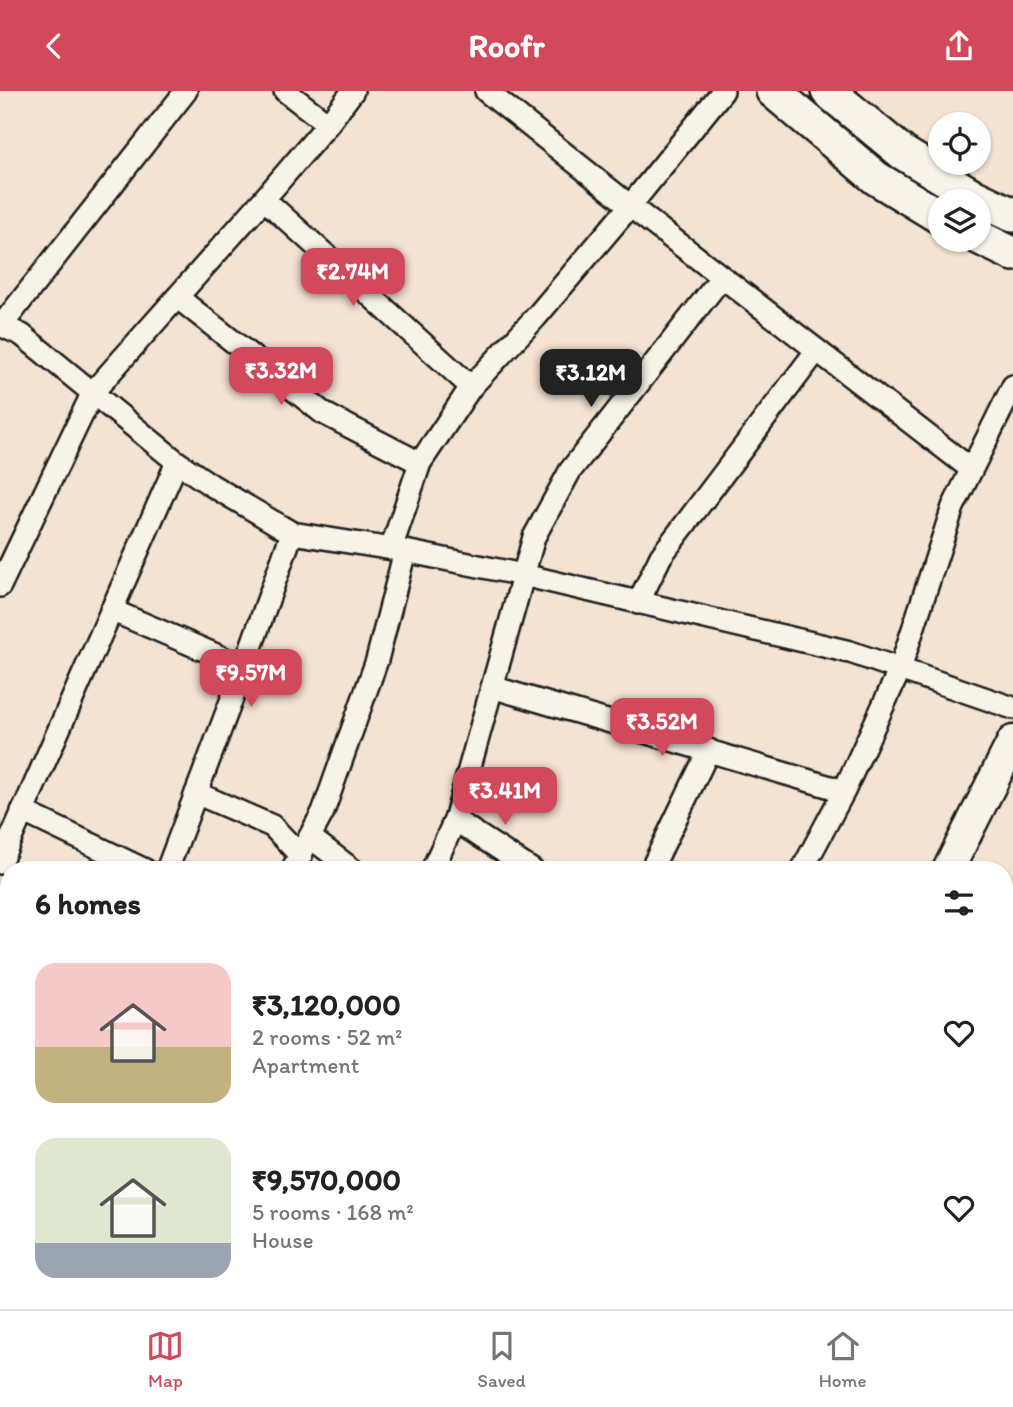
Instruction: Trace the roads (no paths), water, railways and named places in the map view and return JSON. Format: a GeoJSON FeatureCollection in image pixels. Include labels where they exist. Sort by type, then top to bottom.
{"type":"FeatureCollection","features":[{"type":"Feature","properties":{"kind":"main road"},"geometry":{"type":"LineString","coordinates":[[773,91],[876,178],[928,209]]}},
{"type":"Feature","properties":{"kind":"main road"},"geometry":{"type":"LineString","coordinates":[[828,91],[903,153],[975,197],[1013,215]]}},
{"type":"Feature","properties":{"kind":"main road"},"geometry":{"type":"LineString","coordinates":[[991,243],[1013,254]]}},
{"type":"Feature","properties":{"kind":"street"},"geometry":{"type":"LineString","coordinates":[[186,91],[1,325],[22,335],[177,462],[292,533],[398,550],[523,575],[850,652],[1013,708]]}},
{"type":"Feature","properties":{"kind":"street"},"geometry":{"type":"LineString","coordinates":[[285,91],[328,124]]}},
{"type":"Feature","properties":{"kind":"street"},"geometry":{"type":"LineString","coordinates":[[0,586],[93,392],[264,199],[353,91]]}},
{"type":"Feature","properties":{"kind":"street"},"geometry":{"type":"LineString","coordinates":[[486,91],[630,206],[971,469]]}},
{"type":"Feature","properties":{"kind":"street"},"geometry":{"type":"LineString","coordinates":[[301,855],[323,812],[377,660],[398,550],[420,463],[471,387],[536,317],[723,91]]}},
{"type":"Feature","properties":{"kind":"street"},"geometry":{"type":"LineString","coordinates":[[264,199],[471,387]]}},
{"type":"Feature","properties":{"kind":"street"},"geometry":{"type":"LineString","coordinates":[[436,861],[455,820],[534,537],[570,471],[722,277]]}},
{"type":"Feature","properties":{"kind":"street"},"geometry":{"type":"LineString","coordinates":[[177,297],[323,413],[420,463]]}},
{"type":"Feature","properties":{"kind":"street"},"geometry":{"type":"LineString","coordinates":[[638,603],[661,557],[817,350]]}},
{"type":"Feature","properties":{"kind":"street"},"geometry":{"type":"LineString","coordinates":[[808,861],[844,791],[900,669],[953,507],[1013,386]]}},
{"type":"Feature","properties":{"kind":"street"},"geometry":{"type":"LineString","coordinates":[[1,861],[177,462]]}},
{"type":"Feature","properties":{"kind":"street"},"geometry":{"type":"LineString","coordinates":[[170,861],[292,533]]}},
{"type":"Feature","properties":{"kind":"street"},"geometry":{"type":"LineString","coordinates":[[111,610],[244,667]]}},
{"type":"Feature","properties":{"kind":"street"},"geometry":{"type":"LineString","coordinates":[[492,687],[844,791]]}},
{"type":"Feature","properties":{"kind":"street"},"geometry":{"type":"LineString","coordinates":[[953,861],[1013,741]]}},
{"type":"Feature","properties":{"kind":"street"},"geometry":{"type":"LineString","coordinates":[[655,861],[709,750]]}},
{"type":"Feature","properties":{"kind":"street"},"geometry":{"type":"LineString","coordinates":[[196,793],[272,826],[301,855],[322,861]]}},
{"type":"Feature","properties":{"kind":"street"},"geometry":{"type":"LineString","coordinates":[[22,811],[126,861]]}},
{"type":"Feature","properties":{"kind":"street"},"geometry":{"type":"LineString","coordinates":[[455,820],[518,861]]}}]}
